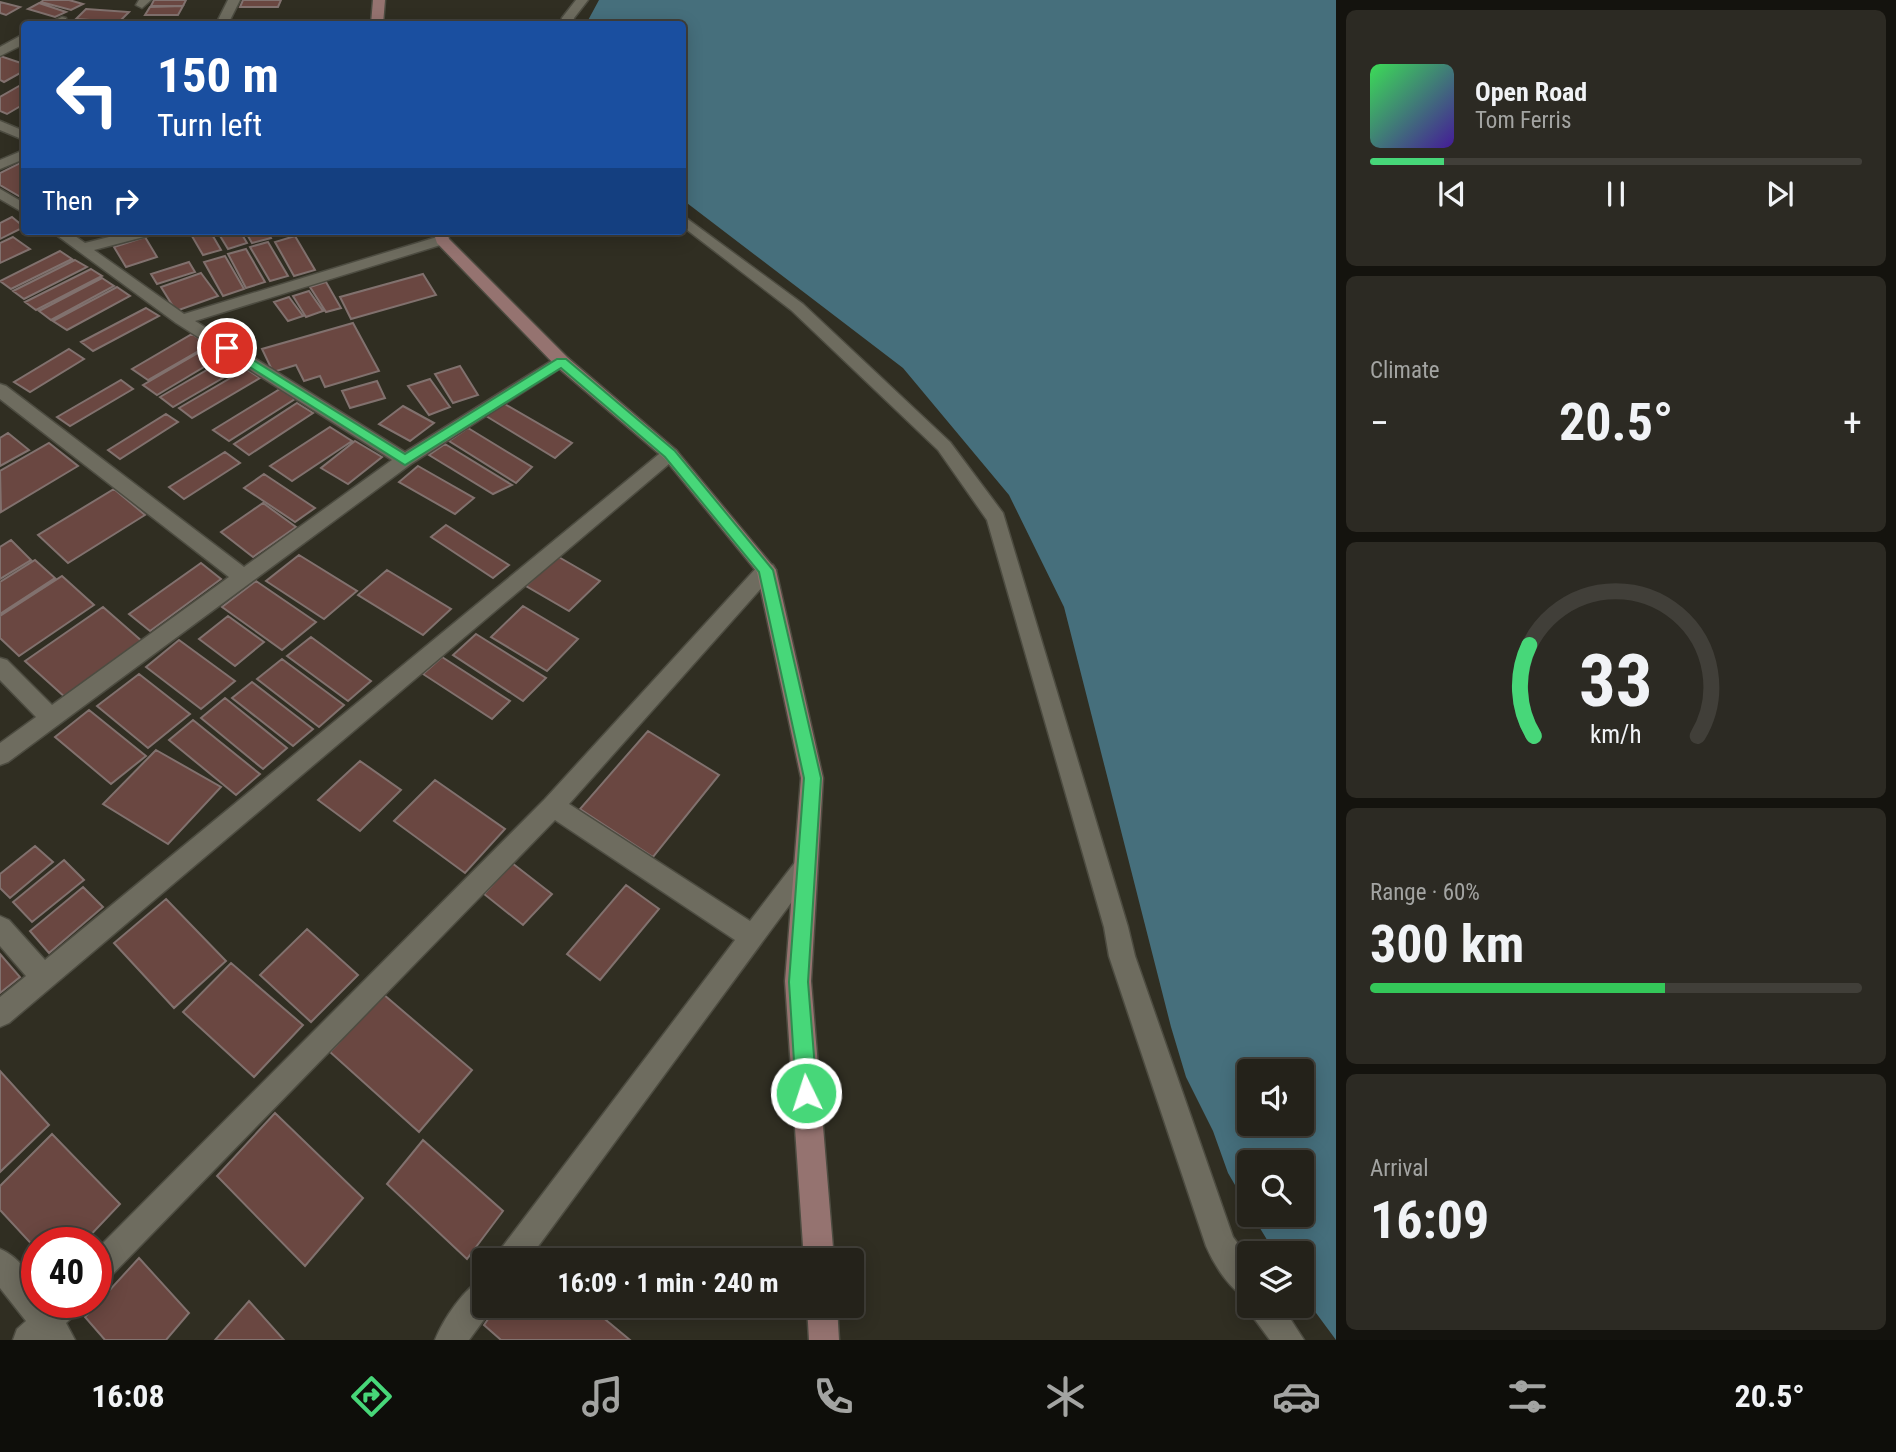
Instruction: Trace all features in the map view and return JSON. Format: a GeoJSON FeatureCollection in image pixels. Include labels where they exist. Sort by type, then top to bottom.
{"type":"FeatureCollection","features":[{"type":"Feature","properties":{"kind":"street"},"geometry":{"type":"LineString","coordinates":[[224,21],[234,0]]}},
{"type":"Feature","properties":{"kind":"street"},"geometry":{"type":"LineString","coordinates":[[377,21],[379,0]]}},
{"type":"Feature","properties":{"kind":"street"},"geometry":{"type":"LineString","coordinates":[[567,21],[582,0]]}},
{"type":"Feature","properties":{"kind":"street"},"geometry":{"type":"LineString","coordinates":[[0,52],[21,41]]}},
{"type":"Feature","properties":{"kind":"street"},"geometry":{"type":"LineString","coordinates":[[6,124],[21,134]]}},
{"type":"Feature","properties":{"kind":"street"},"geometry":{"type":"LineString","coordinates":[[0,165],[21,154]]}},
{"type":"Feature","properties":{"kind":"street"},"geometry":{"type":"LineString","coordinates":[[0,193],[21,207]]}},
{"type":"Feature","properties":{"kind":"street"},"geometry":{"type":"LineString","coordinates":[[686,222],[797,307],[944,446],[996,518],[1116,928],[1122,957],[1222,1247],[1237,1267]]}},
{"type":"Feature","properties":{"kind":"street"},"geometry":{"type":"LineString","coordinates":[[64,235],[183,320],[405,460]]}},
{"type":"Feature","properties":{"kind":"street"},"geometry":{"type":"LineString","coordinates":[[85,248],[135,235]]}},
{"type":"Feature","properties":{"kind":"street"},"geometry":{"type":"LineString","coordinates":[[183,320],[441,235],[562,362],[670,454],[766,570],[812,778],[798,982],[817,1248]]}},
{"type":"Feature","properties":{"kind":"street"},"geometry":{"type":"LineString","coordinates":[[0,755],[405,460],[562,362]]}},
{"type":"Feature","properties":{"kind":"street"},"geometry":{"type":"LineString","coordinates":[[0,390],[244,579]]}},
{"type":"Feature","properties":{"kind":"street"},"geometry":{"type":"LineString","coordinates":[[0,1014],[670,454]]}},
{"type":"Feature","properties":{"kind":"street"},"geometry":{"type":"LineString","coordinates":[[112,1255],[553,806],[766,570]]}},
{"type":"Feature","properties":{"kind":"street"},"geometry":{"type":"LineString","coordinates":[[0,666],[50,717]]}},
{"type":"Feature","properties":{"kind":"street"},"geometry":{"type":"LineString","coordinates":[[553,806],[752,937]]}},
{"type":"Feature","properties":{"kind":"street"},"geometry":{"type":"LineString","coordinates":[[519,1248],[804,869]]}},
{"type":"Feature","properties":{"kind":"street"},"geometry":{"type":"LineString","coordinates":[[0,928],[43,977]]}},
{"type":"Feature","properties":{"kind":"street"},"geometry":{"type":"LineString","coordinates":[[0,1264],[50,1326]]}},
{"type":"Feature","properties":{"kind":"street"},"geometry":{"type":"LineString","coordinates":[[450,1340],[472,1310]]}},
{"type":"Feature","properties":{"kind":"street"},"geometry":{"type":"LineString","coordinates":[[823,1318],[824,1340]]}},
{"type":"Feature","properties":{"kind":"street"},"geometry":{"type":"LineString","coordinates":[[1273,1318],[1289,1340]]}},
{"type":"Feature","properties":{"kind":"water"},"geometry":{"type":"Polygon","coordinates":[[[599,0],[1336,0],[1336,1340],[1314,1310],[1314,1241],[1268,1241],[1259,1227],[1314,1227],[1314,1150],[1237,1150],[1237,1188],[1228,1173],[1213,1131],[1186,1077],[1171,1027],[1064,607],[1009,495],[903,368],[686,202],[686,21],[588,21],[599,0]]]}},
{"type":"Feature","properties":{"kind":"building"},"geometry":{"type":"Polygon","coordinates":[[[69,0],[83,4],[71,10],[41,2],[69,0]]]}},
{"type":"Feature","properties":{"kind":"building"},"geometry":{"type":"Polygon","coordinates":[[[154,0],[186,0],[183,6],[151,6],[154,0]]]}},
{"type":"Feature","properties":{"kind":"building"},"geometry":{"type":"Polygon","coordinates":[[[243,0],[281,0],[278,7],[240,7],[243,0]]]}},
{"type":"Feature","properties":{"kind":"building"},"geometry":{"type":"Polygon","coordinates":[[[0,2],[20,7],[6,15],[0,13],[0,2]]]}},
{"type":"Feature","properties":{"kind":"building"},"geometry":{"type":"Polygon","coordinates":[[[39,3],[66,12],[55,17],[28,9],[39,3]]]}},
{"type":"Feature","properties":{"kind":"building"},"geometry":{"type":"Polygon","coordinates":[[[183,6],[178,15],[145,15],[150,7],[183,6]]]}},
{"type":"Feature","properties":{"kind":"building"},"geometry":{"type":"Polygon","coordinates":[[[86,9],[129,12],[120,21],[76,19],[86,9]]]}},
{"type":"Feature","properties":{"kind":"building"},"geometry":{"type":"Polygon","coordinates":[[[0,56],[21,63],[21,73],[4,82],[0,80],[0,56]]]}},
{"type":"Feature","properties":{"kind":"building"},"geometry":{"type":"Polygon","coordinates":[[[21,87],[21,106],[7,114],[0,111],[0,97],[21,87]]]}},
{"type":"Feature","properties":{"kind":"building"},"geometry":{"type":"Polygon","coordinates":[[[21,162],[21,197],[0,185],[0,173],[21,162]]]}},
{"type":"Feature","properties":{"kind":"building"},"geometry":{"type":"Polygon","coordinates":[[[12,217],[21,224],[21,228],[0,239],[0,223],[12,217]]]}},
{"type":"Feature","properties":{"kind":"building"},"geometry":{"type":"Polygon","coordinates":[[[191,235],[212,235],[221,250],[203,255],[191,235]]]}},
{"type":"Feature","properties":{"kind":"building"},"geometry":{"type":"Polygon","coordinates":[[[219,235],[242,235],[247,243],[228,249],[219,235]]]}},
{"type":"Feature","properties":{"kind":"building"},"geometry":{"type":"Polygon","coordinates":[[[247,235],[269,235],[271,238],[252,243],[247,235]]]}},
{"type":"Feature","properties":{"kind":"building"},"geometry":{"type":"Polygon","coordinates":[[[295,236],[315,270],[294,276],[275,242],[295,236]]]}},
{"type":"Feature","properties":{"kind":"building"},"geometry":{"type":"Polygon","coordinates":[[[13,237],[30,249],[0,263],[0,243],[13,237]]]}},
{"type":"Feature","properties":{"kind":"building"},"geometry":{"type":"Polygon","coordinates":[[[145,237],[157,257],[126,267],[114,247],[145,237]]]}},
{"type":"Feature","properties":{"kind":"building"},"geometry":{"type":"Polygon","coordinates":[[[268,242],[288,276],[270,281],[250,247],[268,242]]]}},
{"type":"Feature","properties":{"kind":"building"},"geometry":{"type":"Polygon","coordinates":[[[246,249],[265,282],[246,288],[228,254],[246,249]]]}},
{"type":"Feature","properties":{"kind":"building"},"geometry":{"type":"Polygon","coordinates":[[[60,251],[72,259],[11,289],[0,281],[60,251]]]}},
{"type":"Feature","properties":{"kind":"building"},"geometry":{"type":"Polygon","coordinates":[[[225,256],[244,289],[223,296],[204,262],[225,256]]]}},
{"type":"Feature","properties":{"kind":"building"},"geometry":{"type":"Polygon","coordinates":[[[75,260],[87,267],[24,299],[13,291],[75,260]]]}},
{"type":"Feature","properties":{"kind":"building"},"geometry":{"type":"Polygon","coordinates":[[[189,262],[195,272],[157,284],[151,274],[189,262]]]}},
{"type":"Feature","properties":{"kind":"building"},"geometry":{"type":"Polygon","coordinates":[[[91,269],[102,276],[36,310],[25,302],[91,269]]]}},
{"type":"Feature","properties":{"kind":"building"},"geometry":{"type":"Polygon","coordinates":[[[201,273],[218,296],[176,311],[161,287],[201,273]]]}},
{"type":"Feature","properties":{"kind":"building"},"geometry":{"type":"Polygon","coordinates":[[[423,274],[436,295],[351,319],[340,297],[423,274]]]}},
{"type":"Feature","properties":{"kind":"building"},"geometry":{"type":"Polygon","coordinates":[[[102,278],[114,286],[51,320],[39,311],[102,278]]]}},
{"type":"Feature","properties":{"kind":"building"},"geometry":{"type":"Polygon","coordinates":[[[326,282],[341,308],[326,312],[310,287],[326,282]]]}},
{"type":"Feature","properties":{"kind":"building"},"geometry":{"type":"Polygon","coordinates":[[[117,287],[130,296],[67,330],[53,321],[117,287]]]}},
{"type":"Feature","properties":{"kind":"building"},"geometry":{"type":"Polygon","coordinates":[[[309,291],[323,311],[306,317],[293,296],[309,291]]]}},
{"type":"Feature","properties":{"kind":"building"},"geometry":{"type":"Polygon","coordinates":[[[289,297],[303,316],[288,321],[274,302],[289,297]]]}},
{"type":"Feature","properties":{"kind":"building"},"geometry":{"type":"Polygon","coordinates":[[[146,308],[159,316],[93,351],[81,342],[146,308]]]}},
{"type":"Feature","properties":{"kind":"building"},"geometry":{"type":"Polygon","coordinates":[[[353,323],[379,371],[325,387],[320,376],[304,381],[296,365],[273,372],[262,349],[353,323]]]}},
{"type":"Feature","properties":{"kind":"building"},"geometry":{"type":"Polygon","coordinates":[[[192,334],[209,345],[148,380],[132,369],[192,334]]]}},
{"type":"Feature","properties":{"kind":"building"},"geometry":{"type":"Polygon","coordinates":[[[210,346],[224,355],[157,395],[143,385],[210,346]]]}},
{"type":"Feature","properties":{"kind":"building"},"geometry":{"type":"Polygon","coordinates":[[[69,349],[84,359],[30,392],[14,382],[69,349]]]}},
{"type":"Feature","properties":{"kind":"building"},"geometry":{"type":"Polygon","coordinates":[[[226,359],[240,368],[173,407],[160,397],[226,359]]]}},
{"type":"Feature","properties":{"kind":"building"},"geometry":{"type":"Polygon","coordinates":[[[460,366],[478,395],[453,403],[435,374],[460,366]]]}},
{"type":"Feature","properties":{"kind":"building"},"geometry":{"type":"Polygon","coordinates":[[[246,369],[260,378],[192,418],[179,408],[246,369]]]}},
{"type":"Feature","properties":{"kind":"building"},"geometry":{"type":"Polygon","coordinates":[[[430,379],[450,407],[429,415],[408,386],[430,379]]]}},
{"type":"Feature","properties":{"kind":"building"},"geometry":{"type":"Polygon","coordinates":[[[121,380],[133,389],[70,426],[57,417],[121,380]]]}},
{"type":"Feature","properties":{"kind":"building"},"geometry":{"type":"Polygon","coordinates":[[[377,381],[385,398],[350,408],[342,391],[377,381]]]}},
{"type":"Feature","properties":{"kind":"building"},"geometry":{"type":"Polygon","coordinates":[[[280,389],[295,399],[229,441],[213,430],[280,389]]]}},
{"type":"Feature","properties":{"kind":"building"},"geometry":{"type":"Polygon","coordinates":[[[297,403],[313,413],[249,455],[234,444],[297,403]]]}},
{"type":"Feature","properties":{"kind":"building"},"geometry":{"type":"Polygon","coordinates":[[[503,403],[572,443],[555,458],[486,416],[503,403]]]}},
{"type":"Feature","properties":{"kind":"building"},"geometry":{"type":"Polygon","coordinates":[[[403,406],[434,423],[410,441],[379,424],[403,406]]]}},
{"type":"Feature","properties":{"kind":"building"},"geometry":{"type":"Polygon","coordinates":[[[166,414],[178,422],[120,459],[108,450],[166,414]]]}},
{"type":"Feature","properties":{"kind":"building"},"geometry":{"type":"Polygon","coordinates":[[[330,427],[352,441],[292,481],[270,466],[330,427]]]}},
{"type":"Feature","properties":{"kind":"building"},"geometry":{"type":"Polygon","coordinates":[[[468,428],[532,467],[516,483],[449,441],[468,428]]]}},
{"type":"Feature","properties":{"kind":"building"},"geometry":{"type":"Polygon","coordinates":[[[8,433],[29,450],[0,466],[0,438],[8,433]]]}},
{"type":"Feature","properties":{"kind":"building"},"geometry":{"type":"Polygon","coordinates":[[[355,441],[382,457],[348,484],[321,468],[355,441]]]}},
{"type":"Feature","properties":{"kind":"building"},"geometry":{"type":"Polygon","coordinates":[[[49,443],[78,466],[1,512],[0,471],[49,443]]]}},
{"type":"Feature","properties":{"kind":"building"},"geometry":{"type":"Polygon","coordinates":[[[445,444],[512,485],[493,494],[429,455],[445,444]]]}},
{"type":"Feature","properties":{"kind":"building"},"geometry":{"type":"Polygon","coordinates":[[[225,452],[240,463],[184,499],[169,487],[225,452]]]}},
{"type":"Feature","properties":{"kind":"building"},"geometry":{"type":"Polygon","coordinates":[[[418,466],[474,498],[455,514],[399,482],[418,466]]]}},
{"type":"Feature","properties":{"kind":"building"},"geometry":{"type":"Polygon","coordinates":[[[264,474],[315,508],[295,522],[244,488],[264,474]]]}},
{"type":"Feature","properties":{"kind":"building"},"geometry":{"type":"Polygon","coordinates":[[[114,489],[145,515],[68,563],[38,535],[114,489]]]}},
{"type":"Feature","properties":{"kind":"building"},"geometry":{"type":"Polygon","coordinates":[[[263,503],[296,527],[253,557],[221,532],[263,503]]]}},
{"type":"Feature","properties":{"kind":"building"},"geometry":{"type":"Polygon","coordinates":[[[446,525],[509,565],[493,578],[431,537],[446,525]]]}},
{"type":"Feature","properties":{"kind":"building"},"geometry":{"type":"Polygon","coordinates":[[[11,540],[31,560],[0,579],[0,547],[11,540]]]}},
{"type":"Feature","properties":{"kind":"building"},"geometry":{"type":"Polygon","coordinates":[[[299,555],[357,591],[324,619],[266,581],[299,555]]]}},
{"type":"Feature","properties":{"kind":"building"},"geometry":{"type":"Polygon","coordinates":[[[557,556],[600,581],[569,611],[526,586],[557,556]]]}},
{"type":"Feature","properties":{"kind":"building"},"geometry":{"type":"Polygon","coordinates":[[[35,560],[55,578],[0,614],[0,582],[35,560]]]}},
{"type":"Feature","properties":{"kind":"building"},"geometry":{"type":"Polygon","coordinates":[[[201,563],[221,579],[150,631],[129,614],[201,563]]]}},
{"type":"Feature","properties":{"kind":"building"},"geometry":{"type":"Polygon","coordinates":[[[387,570],[451,609],[423,635],[358,595],[387,570]]]}},
{"type":"Feature","properties":{"kind":"building"},"geometry":{"type":"Polygon","coordinates":[[[62,576],[94,605],[19,656],[0,638],[0,616],[62,576]]]}},
{"type":"Feature","properties":{"kind":"building"},"geometry":{"type":"Polygon","coordinates":[[[256,581],[316,622],[282,650],[222,607],[256,581]]]}},
{"type":"Feature","properties":{"kind":"building"},"geometry":{"type":"Polygon","coordinates":[[[523,606],[578,639],[547,671],[491,637],[523,606]]]}},
{"type":"Feature","properties":{"kind":"building"},"geometry":{"type":"Polygon","coordinates":[[[103,607],[144,643],[67,699],[25,661],[103,607]]]}},
{"type":"Feature","properties":{"kind":"building"},"geometry":{"type":"Polygon","coordinates":[[[228,616],[264,642],[235,666],[199,639],[228,616]]]}},
{"type":"Feature","properties":{"kind":"building"},"geometry":{"type":"Polygon","coordinates":[[[476,634],[546,678],[523,701],[453,655],[476,634]]]}},
{"type":"Feature","properties":{"kind":"building"},"geometry":{"type":"Polygon","coordinates":[[[311,637],[371,681],[348,701],[287,656],[311,637]]]}},
{"type":"Feature","properties":{"kind":"building"},"geometry":{"type":"Polygon","coordinates":[[[179,640],[235,681],[201,709],[146,667],[179,640]]]}},
{"type":"Feature","properties":{"kind":"building"},"geometry":{"type":"Polygon","coordinates":[[[442,657],[510,701],[492,719],[423,674],[442,657]]]}},
{"type":"Feature","properties":{"kind":"building"},"geometry":{"type":"Polygon","coordinates":[[[282,659],[344,705],[319,727],[257,679],[282,659]]]}},
{"type":"Feature","properties":{"kind":"building"},"geometry":{"type":"Polygon","coordinates":[[[139,674],[190,714],[148,748],[97,706],[139,674]]]}},
{"type":"Feature","properties":{"kind":"building"},"geometry":{"type":"Polygon","coordinates":[[[252,682],[313,729],[293,746],[232,698],[252,682]]]}},
{"type":"Feature","properties":{"kind":"building"},"geometry":{"type":"Polygon","coordinates":[[[225,698],[287,748],[263,769],[201,718],[225,698]]]}},
{"type":"Feature","properties":{"kind":"building"},"geometry":{"type":"Polygon","coordinates":[[[89,710],[146,756],[111,784],[55,737],[89,710]]]}},
{"type":"Feature","properties":{"kind":"building"},"geometry":{"type":"Polygon","coordinates":[[[193,720],[260,774],[236,795],[169,740],[193,720]]]}},
{"type":"Feature","properties":{"kind":"building"},"geometry":{"type":"Polygon","coordinates":[[[648,731],[719,775],[653,857],[580,809],[648,731]]]}},
{"type":"Feature","properties":{"kind":"building"},"geometry":{"type":"Polygon","coordinates":[[[156,750],[221,787],[168,844],[103,804],[156,750]]]}},
{"type":"Feature","properties":{"kind":"building"},"geometry":{"type":"Polygon","coordinates":[[[360,761],[401,790],[360,831],[318,800],[360,761]]]}},
{"type":"Feature","properties":{"kind":"building"},"geometry":{"type":"Polygon","coordinates":[[[435,780],[505,829],[465,873],[394,821],[435,780]]]}},
{"type":"Feature","properties":{"kind":"building"},"geometry":{"type":"Polygon","coordinates":[[[35,846],[53,862],[10,898],[0,888],[0,874],[35,846]]]}},
{"type":"Feature","properties":{"kind":"building"},"geometry":{"type":"Polygon","coordinates":[[[64,860],[84,880],[32,922],[13,902],[64,860]]]}},
{"type":"Feature","properties":{"kind":"building"},"geometry":{"type":"Polygon","coordinates":[[[512,863],[552,894],[523,925],[484,894],[512,863]]]}},
{"type":"Feature","properties":{"kind":"building"},"geometry":{"type":"Polygon","coordinates":[[[626,885],[659,909],[600,980],[567,954],[626,885]]]}},
{"type":"Feature","properties":{"kind":"building"},"geometry":{"type":"Polygon","coordinates":[[[83,887],[103,907],[49,953],[30,931],[83,887]]]}},
{"type":"Feature","properties":{"kind":"building"},"geometry":{"type":"Polygon","coordinates":[[[166,899],[226,961],[174,1008],[114,943],[166,899]]]}},
{"type":"Feature","properties":{"kind":"building"},"geometry":{"type":"Polygon","coordinates":[[[307,929],[358,975],[311,1022],[260,975],[307,929]]]}},
{"type":"Feature","properties":{"kind":"building"},"geometry":{"type":"Polygon","coordinates":[[[0,954],[20,977],[0,993],[0,954]]]}},
{"type":"Feature","properties":{"kind":"building"},"geometry":{"type":"Polygon","coordinates":[[[231,963],[303,1025],[254,1077],[183,1012],[231,963]]]}},
{"type":"Feature","properties":{"kind":"building"},"geometry":{"type":"Polygon","coordinates":[[[383,994],[472,1070],[419,1132],[330,1052],[383,994]]]}},
{"type":"Feature","properties":{"kind":"building"},"geometry":{"type":"Polygon","coordinates":[[[0,1071],[49,1125],[0,1172],[0,1071]]]}},
{"type":"Feature","properties":{"kind":"building"},"geometry":{"type":"Polygon","coordinates":[[[275,1113],[363,1198],[305,1266],[217,1176],[275,1113]]]}},
{"type":"Feature","properties":{"kind":"building"},"geometry":{"type":"Polygon","coordinates":[[[52,1134],[120,1204],[98,1227],[21,1227],[21,1233],[0,1210],[0,1186],[52,1134]]]}},
{"type":"Feature","properties":{"kind":"building"},"geometry":{"type":"Polygon","coordinates":[[[423,1140],[503,1211],[475,1248],[472,1248],[467,1259],[387,1184],[423,1140]]]}},
{"type":"Feature","properties":{"kind":"building"},"geometry":{"type":"Polygon","coordinates":[[[139,1258],[189,1313],[166,1340],[105,1340],[86,1318],[112,1318],[112,1288],[139,1258]]]}},
{"type":"Feature","properties":{"kind":"building"},"geometry":{"type":"Polygon","coordinates":[[[249,1301],[284,1340],[215,1340],[249,1301]]]}},
{"type":"Feature","properties":{"kind":"building"},"geometry":{"type":"Polygon","coordinates":[[[489,1318],[603,1318],[630,1340],[501,1340],[484,1325],[489,1318]]]}},
{"type":"Feature","properties":{"kind":"route"},"geometry":{"type":"LineString","coordinates":[[227,348],[405,460],[562,362],[670,454],[766,570],[812,778],[798,982],[806,1093]]}}]}
